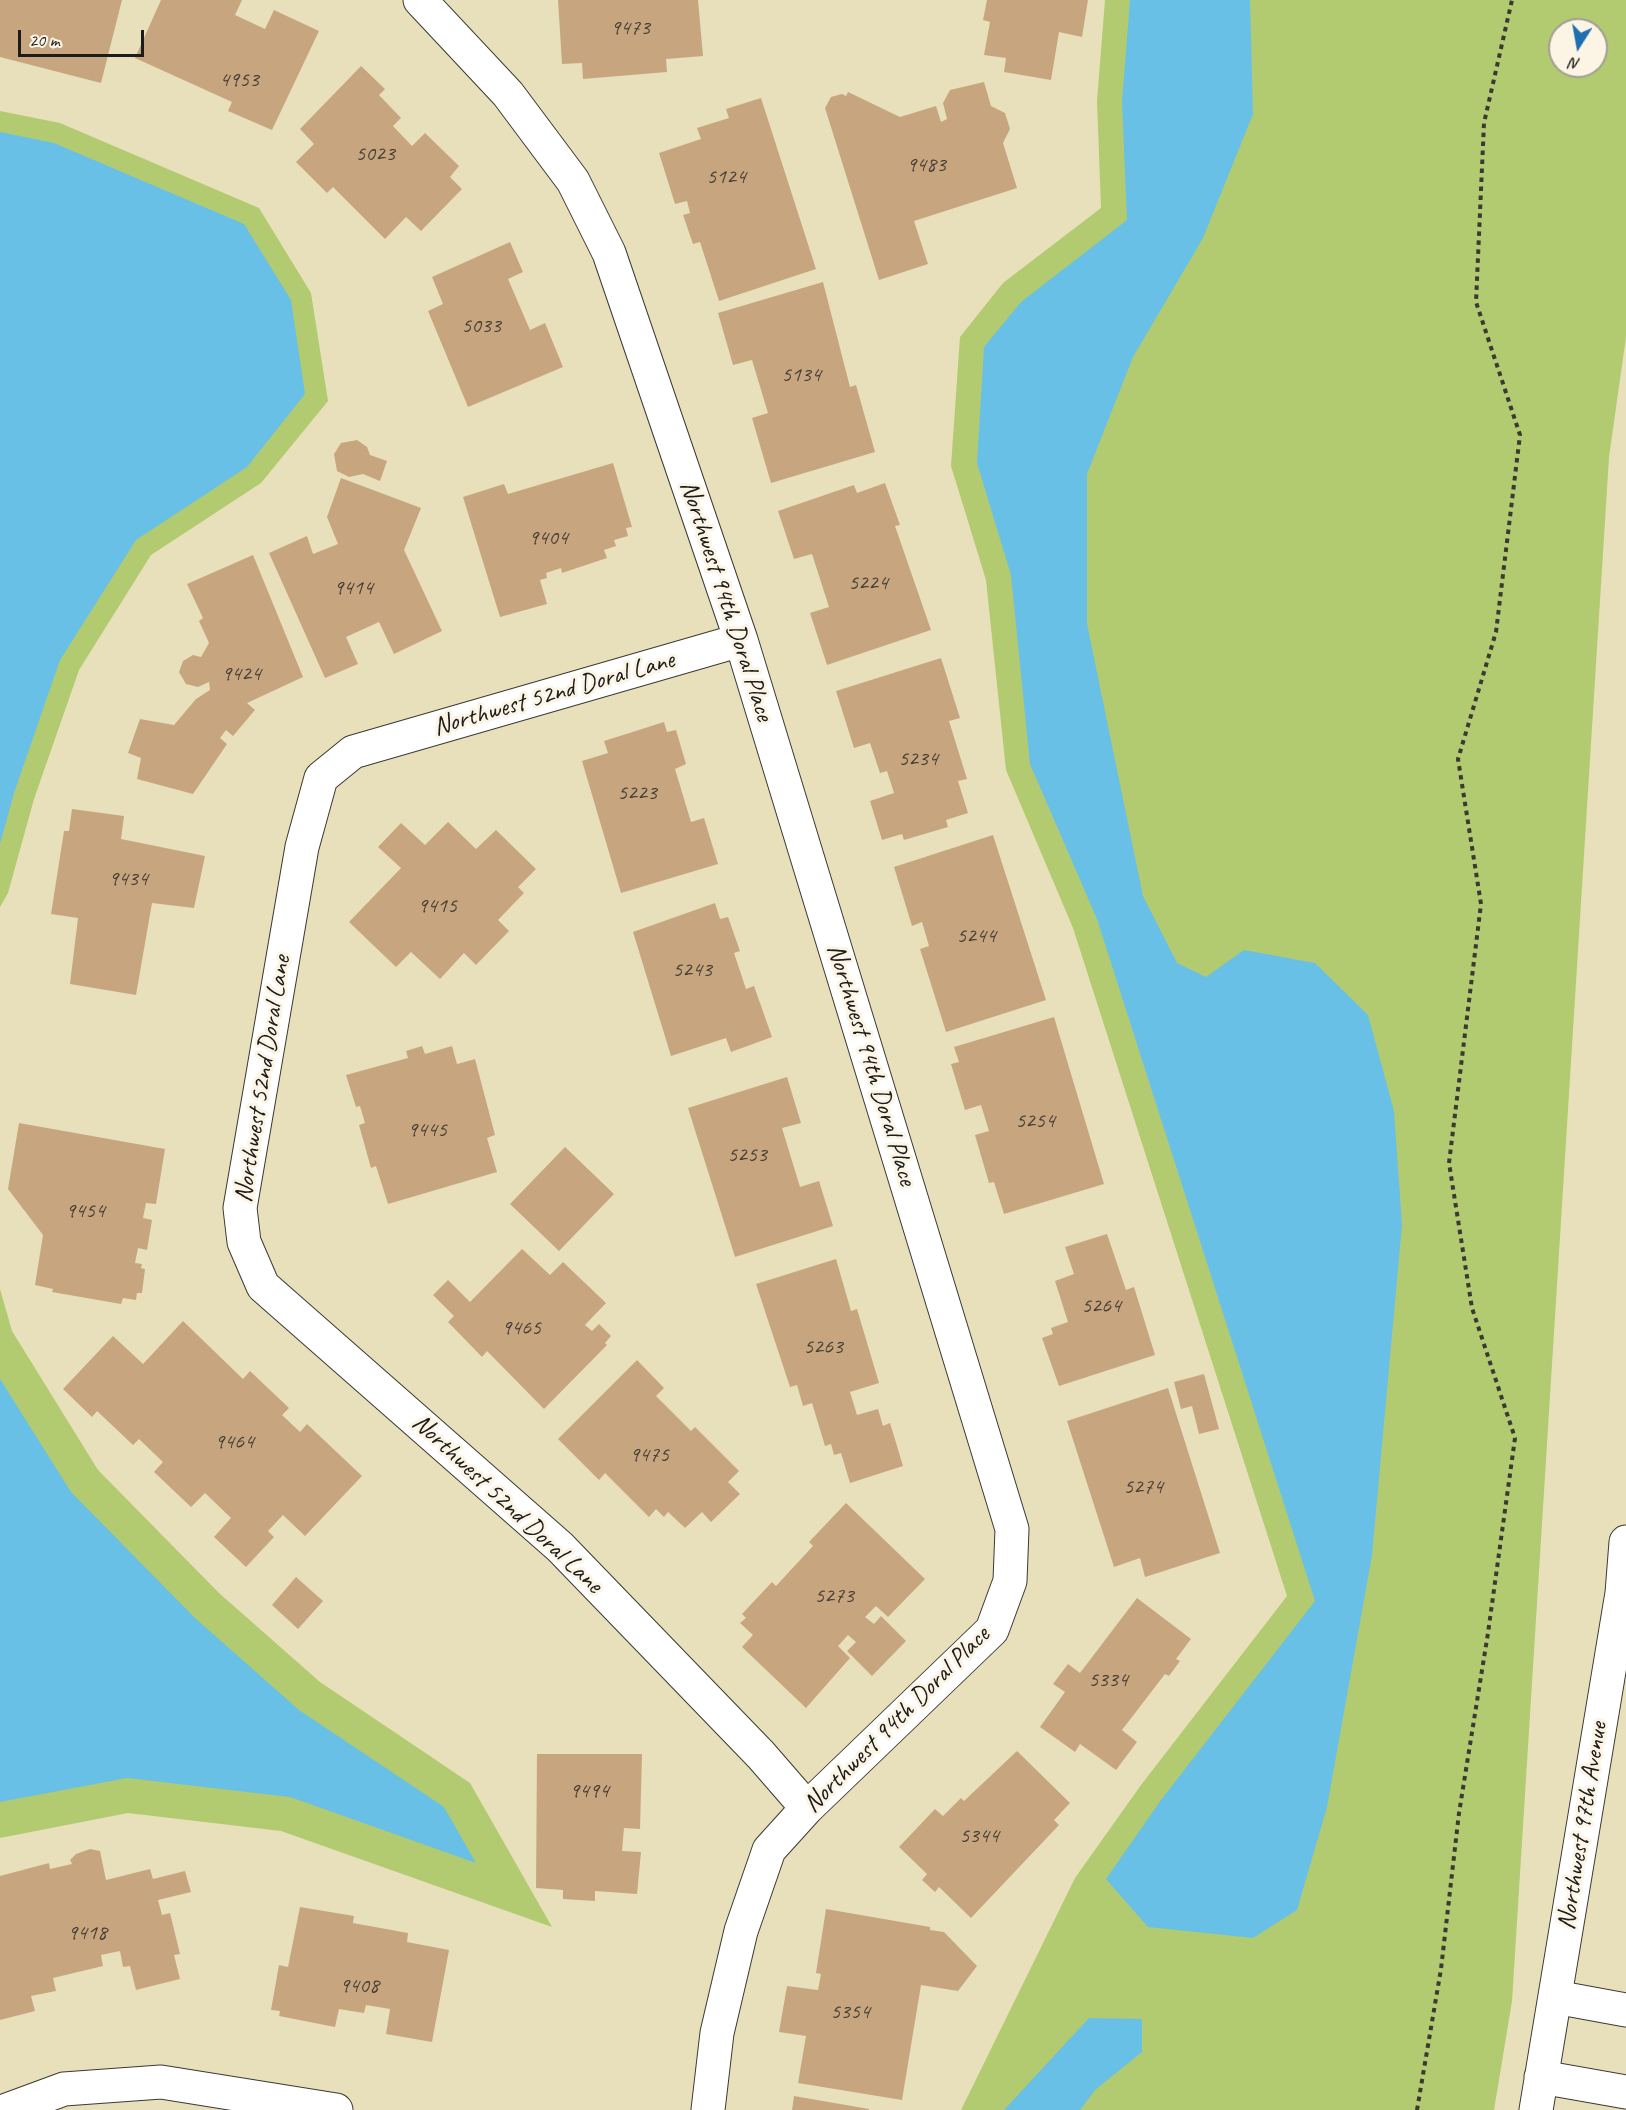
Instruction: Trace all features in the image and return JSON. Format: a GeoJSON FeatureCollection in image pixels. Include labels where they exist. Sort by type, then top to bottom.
{"type":"FeatureCollection","features":[{"type":"Feature","properties":{"kind":"street","name":"Northwest 94th Doral Place"},"geometry":{"type":"LineString","coordinates":[[420,0],[508,93],[573,182],[609,253],[741,640],[1012,1529],[1010,1581],[992,1630],[807,1809],[769,1850],[741,1930],[717,2033],[708,2110]]}},
{"type":"Feature","properties":{"kind":"street","name":"Northwest 52nd Doral Lane"},"geometry":{"type":"LineString","coordinates":[[741,640],[353,752],[321,778],[302,847],[240,1208],[244,1242],[263,1286],[560,1547],[761,1755],[807,1809]]}},
{"type":"Feature","properties":{"kind":"street","name":"Northwest 97th Avenue"},"geometry":{"type":"LineString","coordinates":[[1536,2110],[1622,1593],[1626,1542]]}},
{"type":"Feature","properties":{"kind":"street"},"geometry":{"type":"LineString","coordinates":[[1555,1997],[1626,2010]]}},
{"type":"Feature","properties":{"kind":"street"},"geometry":{"type":"LineString","coordinates":[[1541,2077],[1624,2092]]}},
{"type":"Feature","properties":{"kind":"street"},"geometry":{"type":"LineString","coordinates":[[7,2110],[64,2089],[161,2082],[336,2110]]}},
{"type":"Feature","properties":{"kind":"path"},"geometry":{"type":"LineString","coordinates":[[1417,2110],[1441,1969],[1459,1813],[1488,1633],[1515,1438],[1472,1308],[1449,1163],[1481,904],[1458,759],[1496,632],[1520,435],[1476,302],[1484,123],[1512,0]]}},
{"type":"Feature","properties":{"kind":"green space"},"geometry":{"type":"Polygon","coordinates":[[[1105,0],[1626,0],[1626,337],[1609,457],[1512,2001],[1494,2110],[961,2110],[1075,1878],[1141,1785],[1287,1596],[1073,928],[1006,770],[986,580],[951,466],[960,337],[1003,283],[1101,208],[1097,101],[1105,0]]]}},
{"type":"Feature","properties":{"kind":"green space"},"geometry":{"type":"Polygon","coordinates":[[[0,111],[60,123],[259,208],[311,293],[328,401],[261,483],[151,555],[79,670],[34,799],[8,893],[0,907],[0,111]]]}},
{"type":"Feature","properties":{"kind":"green space"},"geometry":{"type":"Polygon","coordinates":[[[0,1289],[12,1331],[98,1470],[219,1593],[320,1682],[470,1783],[552,1927],[281,1831],[128,1813],[0,1838],[0,1289]]]}},
{"type":"Feature","properties":{"kind":"water"},"geometry":{"type":"Polygon","coordinates":[[[1130,0],[1250,0],[1253,114],[1203,238],[1133,357],[1087,474],[1087,624],[1143,896],[1177,963],[1206,977],[1244,950],[1315,963],[1368,1015],[1394,1111],[1402,1225],[1372,1555],[1327,1807],[1297,1910],[1253,1938],[1148,1927],[1106,1879],[1161,1800],[1315,1601],[1097,919],[1030,764],[1011,575],[977,463],[984,347],[1021,302],[1127,220],[1122,102],[1130,0]]]}},
{"type":"Feature","properties":{"kind":"water"},"geometry":{"type":"Polygon","coordinates":[[[0,132],[54,143],[244,224],[291,300],[305,394],[247,467],[136,540],[60,660],[14,793],[0,844],[0,132]]]}},
{"type":"Feature","properties":{"kind":"water"},"geometry":{"type":"Polygon","coordinates":[[[0,1379],[71,1492],[195,1618],[299,1710],[444,1807],[476,1863],[290,1797],[127,1778],[0,1802],[0,1379]]]}},
{"type":"Feature","properties":{"kind":"water"},"geometry":{"type":"Polygon","coordinates":[[[1089,2018],[1142,2019],[1142,2052],[1095,2090],[1080,2110],[1004,2110],[1089,2018]]]}},
{"type":"Feature","properties":{"kind":"building"},"geometry":{"type":"Polygon","coordinates":[[[0,0],[122,0],[101,83],[0,57],[0,0]]]}},
{"type":"Feature","properties":{"kind":"building"},"geometry":{"type":"Polygon","coordinates":[[[161,0],[242,0],[235,15],[265,29],[274,10],[319,31],[272,130],[228,111],[232,102],[135,58],[161,0]]]}},
{"type":"Feature","properties":{"kind":"building"},"geometry":{"type":"Polygon","coordinates":[[[558,0],[698,0],[703,56],[666,59],[667,72],[583,79],[582,63],[562,64],[558,0]]]}},
{"type":"Feature","properties":{"kind":"building"},"geometry":{"type":"Polygon","coordinates":[[[987,0],[1088,0],[1082,37],[1059,32],[1051,80],[1004,72],[1006,58],[984,55],[990,22],[983,20],[987,0]]]}},
{"type":"Feature","properties":{"kind":"building"},"geometry":{"type":"Polygon","coordinates":[[[361,66],[385,89],[379,95],[401,118],[393,126],[412,146],[425,133],[459,166],[450,177],[462,189],[421,231],[406,217],[385,239],[333,187],[327,193],[296,162],[314,144],[300,129],[361,66]]]}},
{"type":"Feature","properties":{"kind":"building"},"geometry":{"type":"Polygon","coordinates":[[[984,82],[991,106],[1005,113],[1010,129],[1003,143],[1017,188],[914,221],[928,264],[879,280],[825,108],[831,97],[842,94],[846,96],[848,92],[900,117],[936,106],[941,122],[947,119],[943,103],[950,90],[984,82]]]}},
{"type":"Feature","properties":{"kind":"building"},"geometry":{"type":"Polygon","coordinates":[[[761,98],[816,269],[719,301],[700,242],[693,244],[683,215],[690,213],[687,201],[675,204],[659,153],[701,139],[697,128],[729,118],[726,109],[761,98]]]}},
{"type":"Feature","properties":{"kind":"building"},"geometry":{"type":"Polygon","coordinates":[[[510,242],[523,272],[508,279],[530,330],[545,323],[563,367],[468,407],[428,311],[443,304],[432,277],[510,242]]]}},
{"type":"Feature","properties":{"kind":"building"},"geometry":{"type":"Polygon","coordinates":[[[823,282],[850,387],[856,385],[875,452],[771,483],[752,418],[768,413],[752,360],[733,365],[718,313],[823,282]]]}},
{"type":"Feature","properties":{"kind":"building"},"geometry":{"type":"Polygon","coordinates":[[[357,440],[367,447],[370,455],[387,461],[380,481],[363,474],[349,477],[337,471],[334,454],[341,443],[357,440]]]}},
{"type":"Feature","properties":{"kind":"building"},"geometry":{"type":"Polygon","coordinates":[[[613,463],[632,527],[626,528],[628,536],[614,540],[616,546],[604,550],[607,558],[562,573],[561,568],[546,573],[547,578],[540,580],[547,604],[500,617],[463,497],[504,484],[508,494],[613,463]]]}},
{"type":"Feature","properties":{"kind":"building"},"geometry":{"type":"Polygon","coordinates":[[[341,478],[421,508],[404,550],[442,631],[394,654],[379,622],[346,637],[358,664],[325,678],[269,553],[307,536],[313,554],[338,544],[327,517],[341,478]]]}},
{"type":"Feature","properties":{"kind":"building"},"geometry":{"type":"Polygon","coordinates":[[[885,483],[900,525],[895,526],[931,630],[827,665],[810,613],[829,607],[812,554],[794,559],[778,511],[854,485],[857,493],[885,483]]]}},
{"type":"Feature","properties":{"kind":"building"},"geometry":{"type":"Polygon","coordinates":[[[253,555],[303,677],[247,703],[255,710],[233,736],[226,730],[220,738],[227,744],[193,794],[137,779],[141,758],[128,753],[140,719],[174,725],[196,699],[210,690],[209,682],[198,687],[186,684],[179,672],[183,661],[193,655],[201,657],[209,643],[199,621],[203,618],[187,584],[253,555]]]}},
{"type":"Feature","properties":{"kind":"building"},"geometry":{"type":"Polygon","coordinates":[[[941,658],[960,718],[949,721],[967,779],[958,781],[968,813],[946,820],[948,827],[904,840],[902,834],[882,840],[870,801],[894,793],[887,771],[880,773],[870,743],[854,748],[836,691],[941,658]]]}},
{"type":"Feature","properties":{"kind":"building"},"geometry":{"type":"Polygon","coordinates":[[[664,722],[667,732],[676,730],[686,764],[675,769],[691,822],[704,818],[718,864],[621,893],[582,761],[608,753],[604,741],[664,722]]]}},
{"type":"Feature","properties":{"kind":"building"},"geometry":{"type":"Polygon","coordinates":[[[72,809],[124,816],[121,839],[205,856],[194,908],[152,903],[136,995],[70,984],[78,918],[51,914],[64,831],[69,831],[72,809]]]}},
{"type":"Feature","properties":{"kind":"building"},"geometry":{"type":"Polygon","coordinates":[[[448,822],[476,849],[496,830],[536,869],[518,887],[524,893],[498,920],[509,931],[476,965],[464,953],[440,979],[411,952],[396,967],[349,922],[401,868],[378,847],[401,823],[425,845],[448,822]]]}},
{"type":"Feature","properties":{"kind":"building"},"geometry":{"type":"Polygon","coordinates":[[[993,835],[1046,1000],[946,1032],[920,949],[929,946],[922,922],[912,926],[894,867],[993,835]]]}},
{"type":"Feature","properties":{"kind":"building"},"geometry":{"type":"Polygon","coordinates":[[[715,903],[720,919],[728,917],[740,951],[734,953],[746,989],[754,986],[772,1037],[731,1052],[726,1038],[671,1056],[633,932],[715,903]]]}},
{"type":"Feature","properties":{"kind":"building"},"geometry":{"type":"Polygon","coordinates":[[[1054,1017],[1104,1184],[1004,1214],[994,1182],[989,1183],[975,1135],[989,1131],[981,1105],[965,1110],[951,1064],[959,1062],[954,1047],[1054,1017]]]}},
{"type":"Feature","properties":{"kind":"building"},"geometry":{"type":"Polygon","coordinates":[[[422,1046],[425,1054],[452,1046],[457,1064],[475,1059],[495,1135],[487,1138],[497,1172],[388,1204],[376,1166],[371,1168],[359,1125],[365,1123],[360,1106],[356,1107],[346,1075],[408,1058],[406,1051],[422,1046]]]}},
{"type":"Feature","properties":{"kind":"building"},"geometry":{"type":"Polygon","coordinates":[[[787,1077],[801,1123],[782,1128],[800,1187],[819,1181],[833,1226],[735,1257],[688,1108],[787,1077]]]}},
{"type":"Feature","properties":{"kind":"building"},"geometry":{"type":"Polygon","coordinates":[[[19,1123],[165,1149],[156,1204],[146,1203],[143,1218],[152,1220],[147,1250],[138,1248],[135,1263],[142,1264],[141,1268],[145,1269],[142,1293],[137,1293],[136,1300],[123,1298],[121,1304],[52,1292],[53,1289],[35,1285],[43,1235],[8,1189],[19,1123]]]}},
{"type":"Feature","properties":{"kind":"building"},"geometry":{"type":"Polygon","coordinates":[[[565,1147],[614,1194],[559,1251],[510,1204],[565,1147]]]}},
{"type":"Feature","properties":{"kind":"building"},"geometry":{"type":"Polygon","coordinates":[[[1107,1234],[1126,1290],[1134,1287],[1155,1355],[1059,1386],[1042,1338],[1053,1334],[1051,1328],[1068,1322],[1055,1281],[1074,1274],[1065,1247],[1107,1234]]]}},
{"type":"Feature","properties":{"kind":"building"},"geometry":{"type":"Polygon","coordinates":[[[522,1249],[550,1275],[563,1262],[606,1303],[585,1325],[592,1331],[599,1324],[611,1336],[605,1343],[607,1345],[544,1409],[487,1351],[482,1357],[448,1322],[454,1316],[433,1295],[448,1280],[470,1302],[522,1249]]]}},
{"type":"Feature","properties":{"kind":"building"},"geometry":{"type":"Polygon","coordinates":[[[836,1259],[851,1311],[857,1309],[879,1383],[850,1392],[857,1415],[878,1409],[883,1426],[890,1423],[903,1466],[850,1483],[841,1453],[834,1455],[831,1444],[825,1446],[812,1403],[803,1406],[797,1385],[790,1387],[756,1284],[836,1259]]]}},
{"type":"Feature","properties":{"kind":"building"},"geometry":{"type":"Polygon","coordinates":[[[183,1321],[243,1379],[250,1371],[289,1408],[282,1415],[300,1432],[307,1424],[362,1476],[305,1536],[283,1515],[268,1531],[274,1537],[246,1567],[214,1537],[231,1518],[205,1493],[191,1507],[154,1472],[163,1462],[139,1439],[133,1445],[97,1411],[92,1417],[63,1389],[113,1336],[143,1364],[183,1321]]]}},
{"type":"Feature","properties":{"kind":"building"},"geometry":{"type":"Polygon","coordinates":[[[637,1360],[664,1388],[656,1396],[691,1431],[695,1427],[739,1471],[728,1482],[740,1494],[711,1522],[702,1512],[685,1528],[668,1512],[664,1517],[656,1509],[649,1517],[605,1473],[599,1480],[558,1439],[637,1360]]]}},
{"type":"Feature","properties":{"kind":"building"},"geometry":{"type":"Polygon","coordinates":[[[1204,1374],[1219,1429],[1199,1434],[1192,1406],[1181,1409],[1174,1382],[1204,1374]]]}},
{"type":"Feature","properties":{"kind":"building"},"geometry":{"type":"Polygon","coordinates":[[[1168,1388],[1220,1553],[1145,1577],[1140,1558],[1114,1567],[1067,1421],[1168,1388]]]}},
{"type":"Feature","properties":{"kind":"building"},"geometry":{"type":"Polygon","coordinates":[[[846,1503],[925,1579],[888,1617],[876,1606],[865,1617],[874,1624],[881,1616],[906,1641],[872,1676],[847,1651],[856,1642],[848,1635],[838,1646],[850,1658],[806,1708],[742,1647],[753,1635],[740,1623],[746,1618],[742,1614],[772,1582],[776,1586],[813,1546],[809,1542],[846,1503]]]}},
{"type":"Feature","properties":{"kind":"building"},"geometry":{"type":"Polygon","coordinates":[[[296,1577],[323,1601],[298,1629],[272,1605],[296,1577]]]}},
{"type":"Feature","properties":{"kind":"building"},"geometry":{"type":"Polygon","coordinates":[[[1137,1598],[1191,1639],[1176,1659],[1180,1661],[1169,1676],[1165,1674],[1122,1730],[1137,1742],[1116,1770],[1080,1744],[1075,1752],[1040,1727],[1065,1692],[1053,1684],[1068,1664],[1080,1673],[1137,1598]]]}},
{"type":"Feature","properties":{"kind":"building"},"geometry":{"type":"Polygon","coordinates":[[[1017,1751],[1070,1803],[1054,1820],[1059,1825],[971,1918],[939,1887],[935,1892],[922,1880],[927,1874],[899,1847],[935,1809],[943,1816],[961,1798],[964,1801],[1017,1751]]]}},
{"type":"Feature","properties":{"kind":"building"},"geometry":{"type":"Polygon","coordinates":[[[537,1754],[642,1754],[640,1829],[624,1828],[622,1851],[641,1852],[637,1894],[595,1891],[595,1901],[563,1899],[563,1890],[536,1888],[537,1754]]]}},
{"type":"Feature","properties":{"kind":"building"},"geometry":{"type":"Polygon","coordinates":[[[90,1849],[100,1851],[106,1880],[150,1869],[153,1879],[185,1871],[191,1892],[158,1900],[162,1915],[170,1913],[180,1954],[174,1955],[180,1979],[136,1990],[130,1966],[123,1967],[120,1951],[101,1955],[103,1966],[53,1978],[56,1991],[31,1996],[35,2011],[0,2020],[0,1876],[49,1863],[50,1869],[72,1864],[70,1860],[76,1854],[90,1849]]]}},
{"type":"Feature","properties":{"kind":"building"},"geometry":{"type":"Polygon","coordinates":[[[300,1907],[354,1916],[353,1923],[408,1933],[407,1942],[449,1950],[432,2042],[386,2034],[390,2009],[366,2005],[364,2013],[339,2009],[335,2027],[279,2016],[280,2011],[271,2010],[279,1965],[288,1967],[300,1907]]]}},
{"type":"Feature","properties":{"kind":"building"},"geometry":{"type":"Polygon","coordinates":[[[826,1909],[930,1927],[930,1930],[944,1932],[977,1966],[958,1991],[921,1985],[902,2100],[798,2083],[806,2036],[779,2032],[787,1986],[818,1990],[821,1974],[816,1973],[826,1909]]]}},
{"type":"Feature","properties":{"kind":"building"},"geometry":{"type":"Polygon","coordinates":[[[794,2096],[869,2109],[869,2110],[792,2110],[794,2096]]]}}]}
